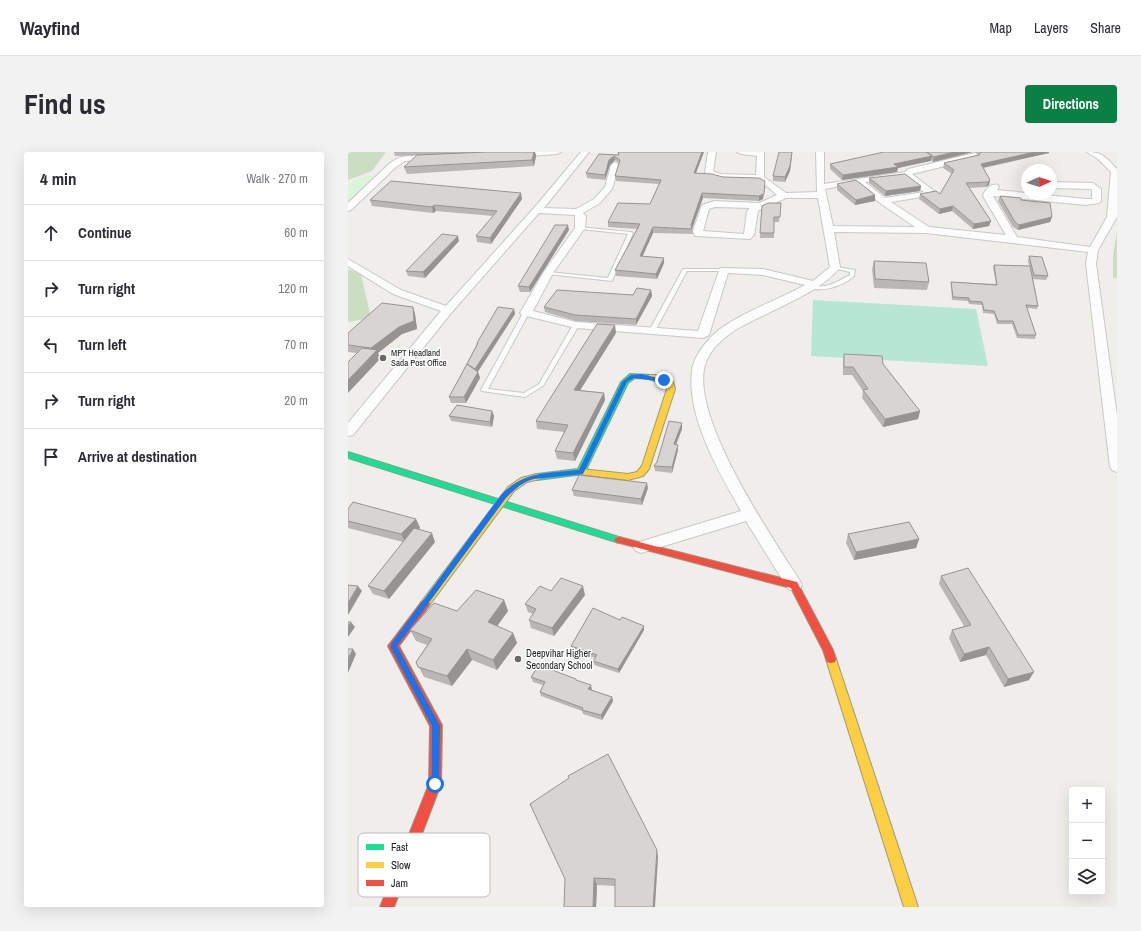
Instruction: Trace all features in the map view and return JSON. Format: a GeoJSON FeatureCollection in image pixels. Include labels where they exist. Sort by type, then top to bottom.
{"type":"FeatureCollection","features":[{"type":"Feature","properties":{"kind":"street"},"geometry":{"type":"LineString","coordinates":[[509,154],[557,152]]}},
{"type":"Feature","properties":{"kind":"street"},"geometry":{"type":"LineString","coordinates":[[348,432],[448,310],[537,210],[585,152]]}},
{"type":"Feature","properties":{"kind":"street"},"geometry":{"type":"LineString","coordinates":[[712,152],[710,174],[719,176],[760,178],[784,196]]}},
{"type":"Feature","properties":{"kind":"street"},"geometry":{"type":"LineString","coordinates":[[741,152],[761,154],[760,178]]}},
{"type":"Feature","properties":{"kind":"street"},"geometry":{"type":"LineString","coordinates":[[820,152],[821,191],[835,267],[831,272],[812,286],[723,334],[706,350],[698,370],[699,398],[709,434],[750,514],[794,585],[828,650],[911,907]]}},
{"type":"Feature","properties":{"kind":"street"},"geometry":{"type":"LineString","coordinates":[[1092,152],[1110,164],[1115,172],[1112,217],[1093,250],[1091,264],[1117,467]]}},
{"type":"Feature","properties":{"kind":"street"},"geometry":{"type":"LineString","coordinates":[[764,206],[714,204],[705,207],[698,234],[747,237],[749,235],[752,211],[764,206],[784,196],[821,191],[858,180],[907,174],[911,171],[975,156]]}},
{"type":"Feature","properties":{"kind":"street"},"geometry":{"type":"LineString","coordinates":[[348,208],[393,164],[402,159],[446,157]]}},
{"type":"Feature","properties":{"kind":"street"},"geometry":{"type":"LineString","coordinates":[[537,210],[578,212],[597,201],[609,187],[608,182],[615,165]]}},
{"type":"Feature","properties":{"kind":"street"},"geometry":{"type":"LineString","coordinates":[[883,201],[931,193],[907,174]]}},
{"type":"Feature","properties":{"kind":"street"},"geometry":{"type":"LineString","coordinates":[[858,180],[883,201],[926,230]]}},
{"type":"Feature","properties":{"kind":"street"},"geometry":{"type":"LineString","coordinates":[[1057,185],[1093,186],[1097,190],[1096,201],[1086,202],[1057,199]]}},
{"type":"Feature","properties":{"kind":"street"},"geometry":{"type":"LineString","coordinates":[[988,192],[993,187],[1020,186]]}},
{"type":"Feature","properties":{"kind":"street"},"geometry":{"type":"LineString","coordinates":[[988,192],[989,200],[1014,239]]}},
{"type":"Feature","properties":{"kind":"street"},"geometry":{"type":"LineString","coordinates":[[988,192],[1021,195]]}},
{"type":"Feature","properties":{"kind":"street"},"geometry":{"type":"LineString","coordinates":[[578,212],[581,216],[580,228],[548,274],[526,313],[576,325],[703,336],[724,270],[763,272],[812,286]]}},
{"type":"Feature","properties":{"kind":"street"},"geometry":{"type":"LineString","coordinates":[[829,229],[926,230],[1014,239],[1093,250]]}},
{"type":"Feature","properties":{"kind":"street"},"geometry":{"type":"LineString","coordinates":[[348,262],[397,292],[448,310]]}},
{"type":"Feature","properties":{"kind":"street"},"geometry":{"type":"LineString","coordinates":[[416,833],[435,784],[436,726],[393,646],[511,489],[524,480],[534,477],[581,472],[628,477],[640,474],[646,467],[671,390],[670,384],[664,380],[641,376],[633,376],[625,382],[581,472]]}},
{"type":"Feature","properties":{"kind":"street"},"geometry":{"type":"LineString","coordinates":[[348,455],[641,547],[794,585]]}},
{"type":"Feature","properties":{"kind":"street"},"geometry":{"type":"LineString","coordinates":[[641,547],[750,514]]}},
{"type":"Feature","properties":{"kind":"street"},"geometry":{"type":"LineString","coordinates":[[387,907],[391,897]]}},
{"type":"Feature","properties":{"kind":"lane"},"geometry":{"type":"LineString","coordinates":[[548,274],[610,280],[631,233],[580,228]]}},
{"type":"Feature","properties":{"kind":"lane"},"geometry":{"type":"LineString","coordinates":[[812,286],[819,289],[830,288],[852,276],[853,271],[835,267]]}},
{"type":"Feature","properties":{"kind":"lane"},"geometry":{"type":"LineString","coordinates":[[652,331],[685,270],[724,270]]}},
{"type":"Feature","properties":{"kind":"lane"},"geometry":{"type":"LineString","coordinates":[[526,313],[484,390],[525,395],[541,385],[576,325]]}},
{"type":"Feature","properties":{"kind":"green space"},"geometry":{"type":"Polygon","coordinates":[[[348,152],[386,152],[372,171],[348,180],[348,152]]]}},
{"type":"Feature","properties":{"kind":"green space"},"geometry":{"type":"Polygon","coordinates":[[[364,176],[375,176],[348,202],[348,184],[364,176]]]}},
{"type":"Feature","properties":{"kind":"green space"},"geometry":{"type":"Polygon","coordinates":[[[1117,232],[1117,278],[1113,278],[1113,255],[1117,232]]]}},
{"type":"Feature","properties":{"kind":"green space"},"geometry":{"type":"Polygon","coordinates":[[[348,269],[361,274],[371,318],[348,322],[348,269]]]}},
{"type":"Feature","properties":{"kind":"green space"},"geometry":{"type":"Polygon","coordinates":[[[813,300],[976,309],[988,366],[811,356],[813,300]]]}},
{"type":"Feature","properties":{"kind":"building"},"geometry":{"type":"Polygon","coordinates":[[[487,152],[534,152],[532,160],[404,167],[417,155],[487,152]]]}},
{"type":"Feature","properties":{"kind":"building"},"geometry":{"type":"Polygon","coordinates":[[[618,152],[702,152],[694,173],[712,174],[723,177],[759,178],[765,181],[764,194],[759,196],[702,193],[691,225],[692,229],[653,227],[640,256],[664,258],[656,274],[615,270],[640,224],[608,222],[618,203],[650,204],[661,180],[615,176],[620,160],[614,156],[609,160],[605,175],[586,173],[599,154],[619,155],[618,152]]]}},
{"type":"Feature","properties":{"kind":"building"},"geometry":{"type":"Polygon","coordinates":[[[779,152],[792,152],[790,166],[785,177],[773,176],[779,152]]]}},
{"type":"Feature","properties":{"kind":"building"},"geometry":{"type":"Polygon","coordinates":[[[884,152],[926,152],[932,156],[894,164],[898,167],[843,175],[830,164],[884,152]]]}},
{"type":"Feature","properties":{"kind":"building"},"geometry":{"type":"Polygon","coordinates":[[[927,152],[954,152],[934,157],[927,152]]]}},
{"type":"Feature","properties":{"kind":"building"},"geometry":{"type":"Polygon","coordinates":[[[981,152],[1035,152],[981,164],[990,180],[988,182],[966,183],[991,221],[974,224],[953,206],[940,209],[920,194],[936,191],[940,194],[954,170],[944,163],[979,155],[981,152]]]}},
{"type":"Feature","properties":{"kind":"building"},"geometry":{"type":"Polygon","coordinates":[[[905,174],[921,186],[886,191],[869,178],[905,174]]]}},
{"type":"Feature","properties":{"kind":"building"},"geometry":{"type":"Polygon","coordinates":[[[856,180],[875,195],[856,200],[837,184],[856,180]]]}},
{"type":"Feature","properties":{"kind":"building"},"geometry":{"type":"Polygon","coordinates":[[[391,181],[521,193],[490,238],[476,236],[497,211],[434,205],[432,207],[370,200],[391,181]]]}},
{"type":"Feature","properties":{"kind":"building"},"geometry":{"type":"Polygon","coordinates":[[[1000,196],[1050,203],[1052,217],[1019,225],[1015,222],[1000,196]]]}},
{"type":"Feature","properties":{"kind":"building"},"geometry":{"type":"Polygon","coordinates":[[[768,203],[781,203],[780,217],[774,217],[774,233],[760,233],[762,206],[768,203]]]}},
{"type":"Feature","properties":{"kind":"building"},"geometry":{"type":"Polygon","coordinates":[[[555,225],[568,225],[529,287],[518,286],[555,225]]]}},
{"type":"Feature","properties":{"kind":"building"},"geometry":{"type":"Polygon","coordinates":[[[442,234],[458,236],[423,272],[406,271],[442,234]]]}},
{"type":"Feature","properties":{"kind":"building"},"geometry":{"type":"Polygon","coordinates":[[[1029,256],[1042,257],[1048,276],[1034,275],[1029,256]]]}},
{"type":"Feature","properties":{"kind":"building"},"geometry":{"type":"Polygon","coordinates":[[[874,261],[926,263],[929,282],[875,279],[874,261]]]}},
{"type":"Feature","properties":{"kind":"building"},"geometry":{"type":"Polygon","coordinates":[[[994,265],[1030,266],[1038,306],[1026,305],[1036,335],[1018,335],[1013,321],[998,321],[994,311],[984,310],[982,302],[969,301],[969,298],[953,297],[951,282],[997,285],[994,265]]]}},
{"type":"Feature","properties":{"kind":"building"},"geometry":{"type":"Polygon","coordinates":[[[637,288],[651,290],[636,319],[575,315],[544,307],[557,290],[633,295],[637,288]]]}},
{"type":"Feature","properties":{"kind":"building"},"geometry":{"type":"Polygon","coordinates":[[[382,303],[413,307],[414,321],[399,327],[371,348],[348,345],[348,333],[382,303]]]}},
{"type":"Feature","properties":{"kind":"building"},"geometry":{"type":"Polygon","coordinates":[[[498,307],[514,309],[475,369],[467,364],[477,343],[498,307]]]}},
{"type":"Feature","properties":{"kind":"building"},"geometry":{"type":"Polygon","coordinates":[[[597,324],[615,325],[574,390],[604,393],[573,453],[555,451],[568,425],[536,421],[597,324]]]}},
{"type":"Feature","properties":{"kind":"building"},"geometry":{"type":"Polygon","coordinates":[[[362,348],[377,350],[348,380],[348,362],[362,348]]]}},
{"type":"Feature","properties":{"kind":"building"},"geometry":{"type":"Polygon","coordinates":[[[844,354],[882,356],[883,364],[920,411],[885,419],[863,390],[868,389],[853,367],[844,367],[844,354]]]}},
{"type":"Feature","properties":{"kind":"building"},"geometry":{"type":"Polygon","coordinates":[[[467,364],[478,372],[464,397],[449,397],[467,364]]]}},
{"type":"Feature","properties":{"kind":"building"},"geometry":{"type":"Polygon","coordinates":[[[457,405],[492,411],[490,422],[449,416],[457,405]]]}},
{"type":"Feature","properties":{"kind":"building"},"geometry":{"type":"Polygon","coordinates":[[[669,421],[682,423],[674,444],[678,445],[672,467],[654,466],[657,462],[669,421]]]}},
{"type":"Feature","properties":{"kind":"building"},"geometry":{"type":"Polygon","coordinates":[[[579,475],[647,483],[641,499],[572,490],[579,475]]]}},
{"type":"Feature","properties":{"kind":"building"},"geometry":{"type":"Polygon","coordinates":[[[353,502],[416,519],[401,534],[348,521],[348,509],[353,502]]]}},
{"type":"Feature","properties":{"kind":"building"},"geometry":{"type":"Polygon","coordinates":[[[909,522],[919,539],[856,552],[848,534],[909,522]]]}},
{"type":"Feature","properties":{"kind":"building"},"geometry":{"type":"Polygon","coordinates":[[[414,528],[432,533],[384,591],[368,586],[414,528]]]}},
{"type":"Feature","properties":{"kind":"building"},"geometry":{"type":"Polygon","coordinates":[[[968,568],[1034,672],[1008,679],[989,647],[964,654],[952,630],[971,625],[941,576],[968,568]]]}},
{"type":"Feature","properties":{"kind":"building"},"geometry":{"type":"Polygon","coordinates":[[[561,578],[583,586],[552,628],[529,620],[536,609],[525,604],[540,586],[551,591],[561,578]]]}},
{"type":"Feature","properties":{"kind":"building"},"geometry":{"type":"Polygon","coordinates":[[[348,585],[358,586],[348,603],[348,585]]]}},
{"type":"Feature","properties":{"kind":"building"},"geometry":{"type":"Polygon","coordinates":[[[476,590],[504,600],[488,622],[513,633],[493,660],[467,649],[447,676],[418,667],[416,662],[432,639],[410,630],[434,603],[457,611],[476,590]]]}},
{"type":"Feature","properties":{"kind":"building"},"geometry":{"type":"Polygon","coordinates":[[[593,608],[620,620],[622,617],[644,626],[618,669],[593,661],[597,655],[571,646],[593,608]]]}},
{"type":"Feature","properties":{"kind":"building"},"geometry":{"type":"Polygon","coordinates":[[[348,649],[353,649],[348,659],[348,649]]]}},
{"type":"Feature","properties":{"kind":"building"},"geometry":{"type":"Polygon","coordinates":[[[539,665],[591,685],[588,689],[612,697],[601,715],[582,710],[583,708],[540,692],[545,682],[531,677],[539,665]]]}},
{"type":"Feature","properties":{"kind":"building"},"geometry":{"type":"Polygon","coordinates":[[[608,754],[657,850],[653,907],[615,907],[615,879],[594,878],[593,907],[564,907],[565,879],[530,804],[569,778],[568,776],[608,754]]]}},
{"type":"Feature","properties":{"kind":"traffic: fast"},"geometry":{"type":"LineString","coordinates":[[537,477],[581,472],[625,382],[633,376],[652,377]]}},
{"type":"Feature","properties":{"kind":"traffic: fast"},"geometry":{"type":"LineString","coordinates":[[348,455],[619,540]]}},
{"type":"Feature","properties":{"kind":"traffic: slow"},"geometry":{"type":"LineString","coordinates":[[581,472],[628,477],[640,474],[646,467],[671,389],[670,384],[652,377]]}},
{"type":"Feature","properties":{"kind":"traffic: slow"},"geometry":{"type":"LineString","coordinates":[[425,604],[511,489],[524,480],[537,477]]}},
{"type":"Feature","properties":{"kind":"traffic: slow"},"geometry":{"type":"LineString","coordinates":[[831,659],[911,907]]}},
{"type":"Feature","properties":{"kind":"traffic: jam"},"geometry":{"type":"LineString","coordinates":[[619,540],[794,585],[828,650],[831,659]]}},
{"type":"Feature","properties":{"kind":"traffic: jam"},"geometry":{"type":"LineString","coordinates":[[416,833],[435,784],[436,725],[393,646],[425,604]]}},
{"type":"Feature","properties":{"kind":"traffic: jam"},"geometry":{"type":"LineString","coordinates":[[387,907],[391,897]]}},
{"type":"Feature","properties":{"kind":"place","name":"MPT Headland Sada Post Office"},"geometry":{"type":"Point","coordinates":[383,358]}},
{"type":"Feature","properties":{"kind":"place","name":"Deepvihar Higher Secondary School"},"geometry":{"type":"Point","coordinates":[518,659]}},
{"type":"Feature","properties":{"kind":"route"},"geometry":{"type":"LineString","coordinates":[[435,784],[436,726],[393,646],[504,496],[511,489],[524,480],[534,477],[581,472],[625,382],[633,376],[664,380]]}}]}
